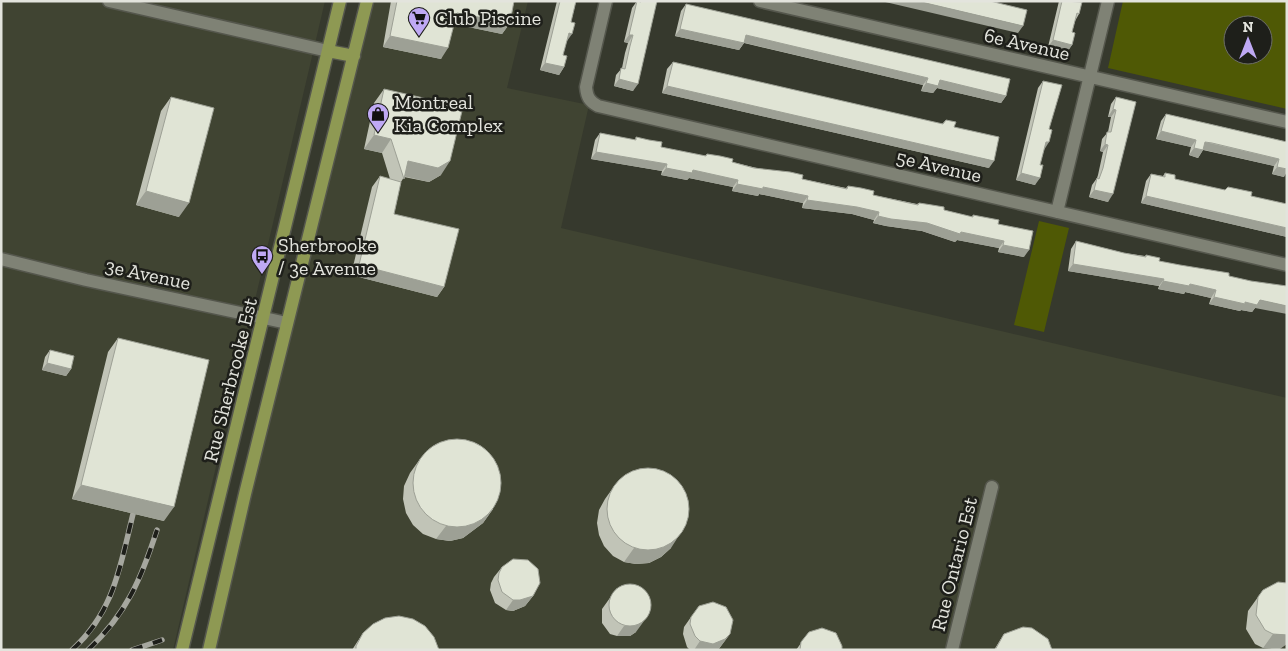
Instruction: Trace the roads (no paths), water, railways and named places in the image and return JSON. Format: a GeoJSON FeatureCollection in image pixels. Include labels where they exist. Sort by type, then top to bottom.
{"type":"FeatureCollection","features":[{"type":"Feature","properties":{"kind":"main road","name":"Rue Sherbrooke Est"},"geometry":{"type":"LineString","coordinates":[[182,650],[265,317],[340,1]]}},
{"type":"Feature","properties":{"kind":"main road","name":"Rue Sherbrooke Est"},"geometry":{"type":"LineString","coordinates":[[209,650],[287,323],[367,1]]}},
{"type":"Feature","properties":{"kind":"main road"},"geometry":{"type":"LineString","coordinates":[[328,51],[354,56]]}},
{"type":"Feature","properties":{"kind":"street"},"geometry":{"type":"LineString","coordinates":[[109,1],[328,51]]}},
{"type":"Feature","properties":{"kind":"street","name":"5e Avenue"},"geometry":{"type":"LineString","coordinates":[[606,1],[586,88],[586,96],[590,102],[598,106],[1287,265]]}},
{"type":"Feature","properties":{"kind":"street","name":"6e Avenue"},"geometry":{"type":"LineString","coordinates":[[760,1],[1287,122]]}},
{"type":"Feature","properties":{"kind":"street"},"geometry":{"type":"LineString","coordinates":[[1057,212],[1108,1]]}},
{"type":"Feature","properties":{"kind":"street","name":"3e Avenue"},"geometry":{"type":"LineString","coordinates":[[1,259],[86,280],[287,323]]}},
{"type":"Feature","properties":{"kind":"street","name":"Rue Ontario Est"},"geometry":{"type":"LineString","coordinates":[[952,650],[992,487]]}},
{"type":"Feature","properties":{"kind":"railway"},"geometry":{"type":"LineString","coordinates":[[72,650],[86,635],[106,604],[119,570],[133,514]]}},
{"type":"Feature","properties":{"kind":"railway"},"geometry":{"type":"LineString","coordinates":[[88,650],[102,636],[123,609],[145,564],[157,530]]}},
{"type":"Feature","properties":{"kind":"railway"},"geometry":{"type":"LineString","coordinates":[[132,650],[162,640]]}},
{"type":"Feature","properties":{"kind":"place","name":"Club Piscine"},"geometry":{"type":"Point","coordinates":[419,37]}},
{"type":"Feature","properties":{"kind":"place","name":"Montreal Kia Complex"},"geometry":{"type":"Point","coordinates":[378,133]}},
{"type":"Feature","properties":{"kind":"place","name":"Sherbrooke / 3e Avenue"},"geometry":{"type":"Point","coordinates":[262,275]}}]}
